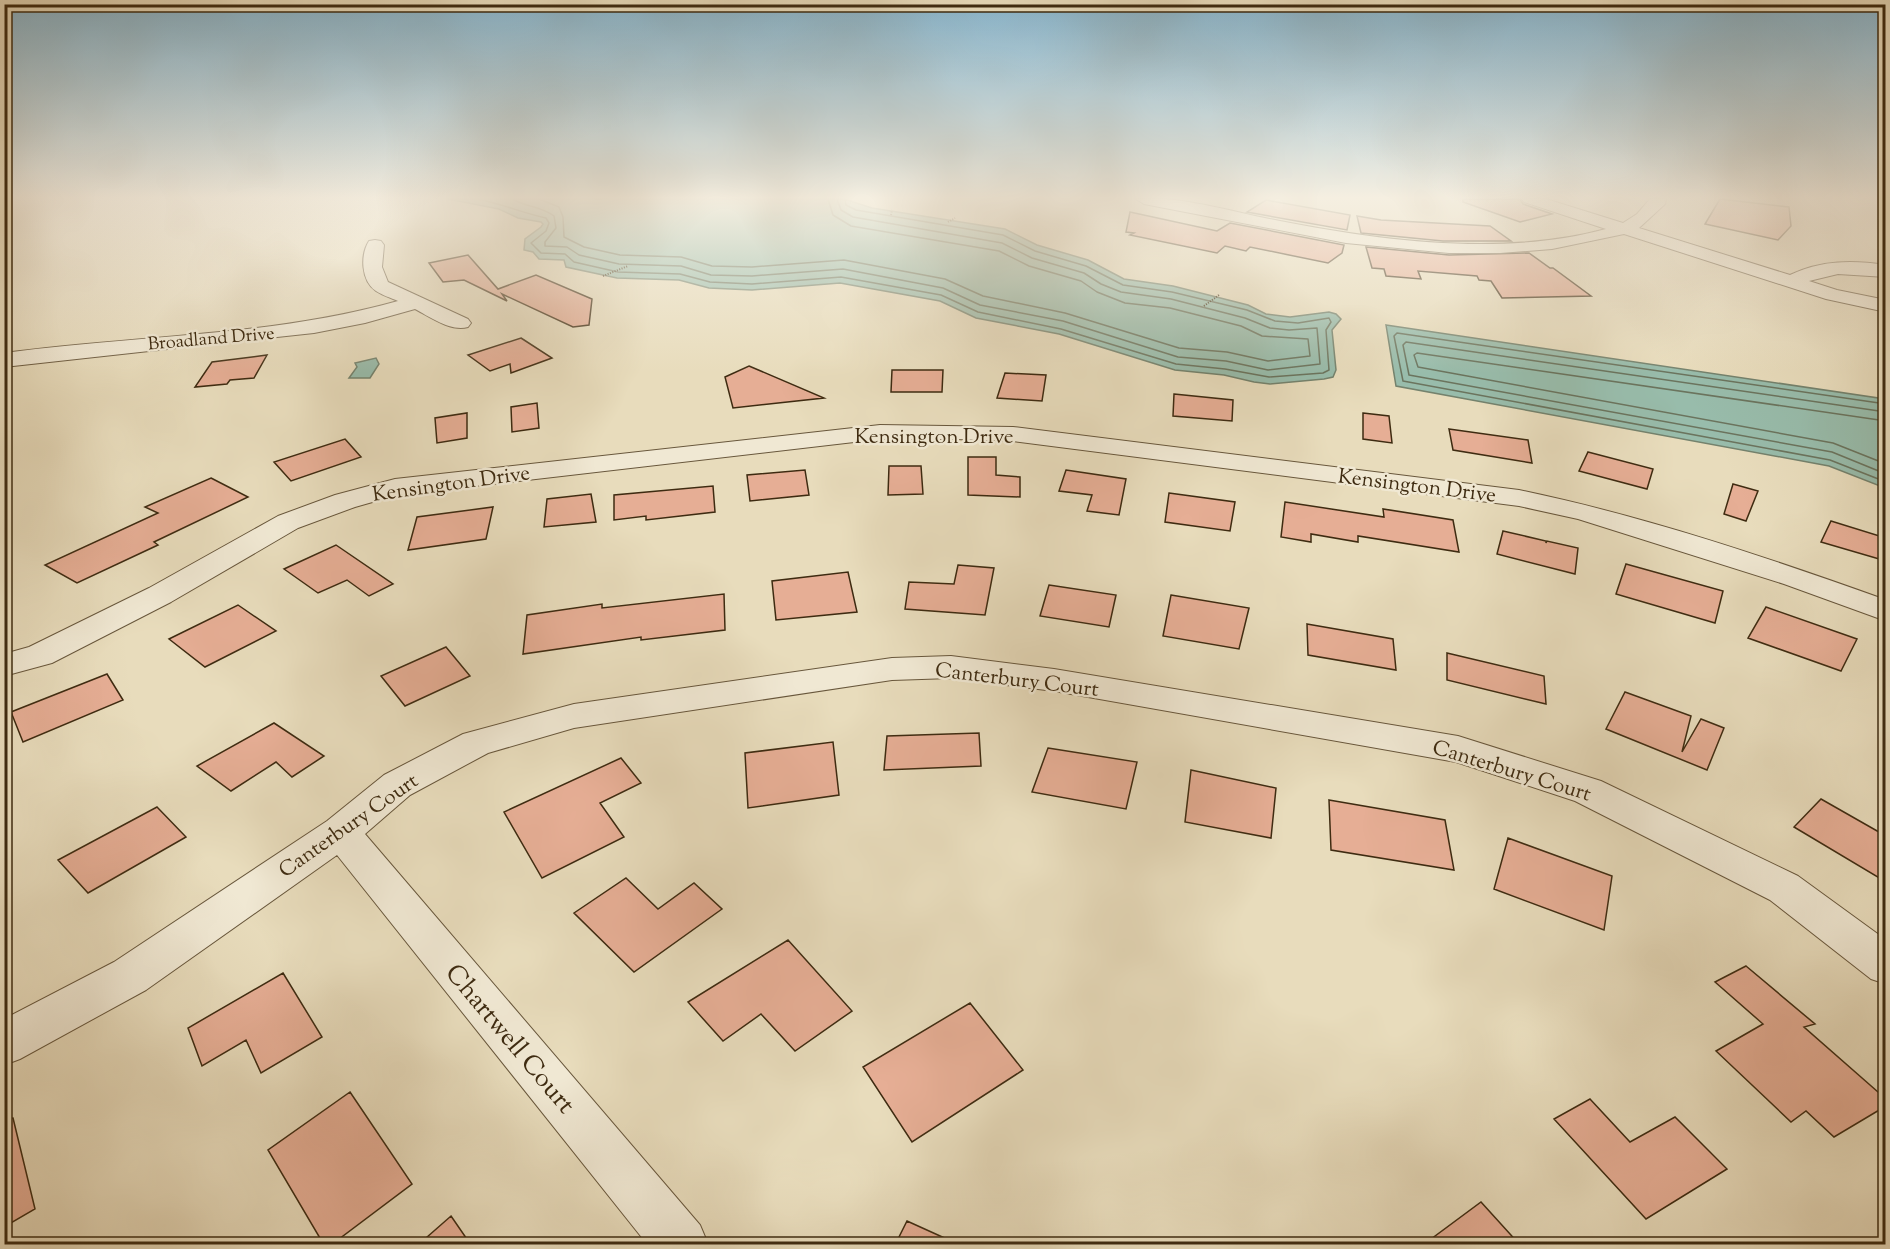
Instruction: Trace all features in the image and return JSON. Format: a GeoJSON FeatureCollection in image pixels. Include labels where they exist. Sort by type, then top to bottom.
{"type":"FeatureCollection","features":[{"type":"Feature","properties":{"kind":"street"},"geometry":{"type":"LineString","coordinates":[[373,257],[374,277],[381,286],[461,323]]}},
{"type":"Feature","properties":{"kind":"street"},"geometry":{"type":"LineString","coordinates":[[1713,257],[1848,299],[1886,306]]}},
{"type":"Feature","properties":{"kind":"street"},"geometry":{"type":"LineString","coordinates":[[1792,282],[1812,272],[1828,268],[1886,271]]}},
{"type":"Feature","properties":{"kind":"street","name":"Broadland Drive"},"geometry":{"type":"LineString","coordinates":[[4,360],[111,346],[310,328],[351,321],[415,303]]}},
{"type":"Feature","properties":{"kind":"street","name":"Kensington Drive"},"geometry":{"type":"LineString","coordinates":[[4,665],[40,655],[160,595],[288,522],[345,501],[395,487],[880,432],[1013,434],[1519,498],[1585,512],[1796,578],[1886,610]]}},
{"type":"Feature","properties":{"kind":"street","name":"Canterbury Court"},"geometry":{"type":"LineString","coordinates":[[4,1043],[130,976],[340,831],[397,785],[476,743],[574,716],[892,669],[951,668],[1054,680],[1458,749],[1588,791],[1784,888],[1886,966]]}},
{"type":"Feature","properties":{"kind":"street","name":"Chartwell Court"},"geometry":{"type":"LineString","coordinates":[[340,831],[681,1245]]}},
{"type":"Feature","properties":{"kind":"path"},"geometry":{"type":"LineString","coordinates":[[603,276],[628,266]]}},
{"type":"Feature","properties":{"kind":"path"},"geometry":{"type":"LineString","coordinates":[[1204,306],[1219,295]]}},
{"type":"Feature","properties":{"kind":"water"},"geometry":{"type":"Polygon","coordinates":[[[538,257],[1079,257],[1124,279],[1173,286],[1248,305],[1266,314],[1290,317],[1329,312],[1336,314],[1341,319],[1332,330],[1336,370],[1333,377],[1324,379],[1270,384],[1254,382],[1224,375],[1175,370],[1059,334],[976,318],[940,301],[840,283],[752,290],[709,288],[679,280],[617,278],[566,267],[564,260],[538,257]]]}},
{"type":"Feature","properties":{"kind":"water"},"geometry":{"type":"Polygon","coordinates":[[[1386,325],[1885,399],[1885,488],[1829,466],[1396,386],[1386,325]]]}},
{"type":"Feature","properties":{"kind":"water"},"geometry":{"type":"Polygon","coordinates":[[[376,358],[379,364],[370,378],[349,378],[357,367],[355,363],[376,358]]]}},
{"type":"Feature","properties":{"kind":"building"},"geometry":{"type":"Polygon","coordinates":[[[457,257],[470,257],[498,289],[536,275],[592,299],[589,325],[573,327],[502,294],[507,301],[464,280],[443,282],[429,263],[457,257]]]}},
{"type":"Feature","properties":{"kind":"building"},"geometry":{"type":"Polygon","coordinates":[[[1300,257],[1336,257],[1328,263],[1300,257]]]}},
{"type":"Feature","properties":{"kind":"building"},"geometry":{"type":"Polygon","coordinates":[[[1369,257],[1535,257],[1591,296],[1502,298],[1491,281],[1479,280],[1477,276],[1418,271],[1421,279],[1386,276],[1384,269],[1372,268],[1369,257]]]}},
{"type":"Feature","properties":{"kind":"building"},"geometry":{"type":"Polygon","coordinates":[[[521,338],[552,358],[511,373],[510,364],[490,371],[468,355],[521,338]]]}},
{"type":"Feature","properties":{"kind":"building"},"geometry":{"type":"Polygon","coordinates":[[[267,355],[254,378],[230,380],[227,384],[195,387],[212,362],[267,355]]]}},
{"type":"Feature","properties":{"kind":"building"},"geometry":{"type":"Polygon","coordinates":[[[749,366],[824,398],[733,408],[725,377],[749,366]]]}},
{"type":"Feature","properties":{"kind":"building"},"geometry":{"type":"Polygon","coordinates":[[[892,370],[943,370],[942,392],[891,392],[892,370]]]}},
{"type":"Feature","properties":{"kind":"building"},"geometry":{"type":"Polygon","coordinates":[[[1005,373],[1046,375],[1042,401],[997,398],[1005,373]]]}},
{"type":"Feature","properties":{"kind":"building"},"geometry":{"type":"Polygon","coordinates":[[[1174,394],[1233,400],[1232,421],[1173,416],[1174,394]]]}},
{"type":"Feature","properties":{"kind":"building"},"geometry":{"type":"Polygon","coordinates":[[[537,403],[539,428],[512,432],[511,407],[537,403]]]}},
{"type":"Feature","properties":{"kind":"building"},"geometry":{"type":"Polygon","coordinates":[[[467,413],[467,438],[437,443],[435,418],[467,413]]]}},
{"type":"Feature","properties":{"kind":"building"},"geometry":{"type":"Polygon","coordinates":[[[1363,413],[1389,416],[1392,443],[1363,439],[1363,413]]]}},
{"type":"Feature","properties":{"kind":"building"},"geometry":{"type":"Polygon","coordinates":[[[1449,429],[1528,440],[1532,463],[1453,450],[1449,429]]]}},
{"type":"Feature","properties":{"kind":"building"},"geometry":{"type":"Polygon","coordinates":[[[345,439],[361,457],[291,481],[274,462],[345,439]]]}},
{"type":"Feature","properties":{"kind":"building"},"geometry":{"type":"Polygon","coordinates":[[[1588,452],[1653,469],[1647,489],[1579,471],[1588,452]]]}},
{"type":"Feature","properties":{"kind":"building"},"geometry":{"type":"Polygon","coordinates":[[[968,457],[996,457],[996,475],[1020,477],[1020,497],[968,495],[968,457]]]}},
{"type":"Feature","properties":{"kind":"building"},"geometry":{"type":"Polygon","coordinates":[[[889,466],[921,466],[923,494],[888,495],[889,466]]]}},
{"type":"Feature","properties":{"kind":"building"},"geometry":{"type":"Polygon","coordinates":[[[805,470],[809,495],[750,501],[747,475],[805,470]]]}},
{"type":"Feature","properties":{"kind":"building"},"geometry":{"type":"Polygon","coordinates":[[[1066,470],[1126,479],[1119,515],[1087,511],[1092,495],[1059,491],[1066,470]]]}},
{"type":"Feature","properties":{"kind":"building"},"geometry":{"type":"Polygon","coordinates":[[[211,478],[248,497],[154,542],[158,545],[77,583],[45,565],[158,513],[145,507],[211,478]]]}},
{"type":"Feature","properties":{"kind":"building"},"geometry":{"type":"Polygon","coordinates":[[[1733,484],[1758,491],[1746,521],[1724,514],[1733,484]]]}},
{"type":"Feature","properties":{"kind":"building"},"geometry":{"type":"Polygon","coordinates":[[[713,486],[715,512],[646,520],[646,516],[614,520],[614,495],[713,486]]]}},
{"type":"Feature","properties":{"kind":"building"},"geometry":{"type":"Polygon","coordinates":[[[1169,493],[1235,502],[1230,531],[1165,522],[1169,493]]]}},
{"type":"Feature","properties":{"kind":"building"},"geometry":{"type":"Polygon","coordinates":[[[591,494],[596,522],[544,527],[547,499],[591,494]]]}},
{"type":"Feature","properties":{"kind":"building"},"geometry":{"type":"Polygon","coordinates":[[[1285,502],[1384,517],[1383,509],[1453,520],[1459,552],[1358,536],[1358,542],[1311,534],[1311,542],[1281,537],[1285,502]]]}},
{"type":"Feature","properties":{"kind":"building"},"geometry":{"type":"Polygon","coordinates":[[[493,507],[486,539],[408,550],[417,517],[493,507]]]}},
{"type":"Feature","properties":{"kind":"building"},"geometry":{"type":"Polygon","coordinates":[[[1831,521],[1886,538],[1886,561],[1821,542],[1831,521]]]}},
{"type":"Feature","properties":{"kind":"building"},"geometry":{"type":"Polygon","coordinates":[[[1503,531],[1546,541],[1546,543],[1547,541],[1578,548],[1575,574],[1497,554],[1503,531]]]}},
{"type":"Feature","properties":{"kind":"building"},"geometry":{"type":"Polygon","coordinates":[[[336,545],[393,584],[369,596],[347,580],[318,593],[284,569],[336,545]]]}},
{"type":"Feature","properties":{"kind":"building"},"geometry":{"type":"Polygon","coordinates":[[[1626,564],[1723,591],[1715,623],[1616,594],[1626,564]]]}},
{"type":"Feature","properties":{"kind":"building"},"geometry":{"type":"Polygon","coordinates":[[[958,565],[994,568],[985,615],[905,609],[909,582],[954,584],[958,565]]]}},
{"type":"Feature","properties":{"kind":"building"},"geometry":{"type":"Polygon","coordinates":[[[848,572],[857,612],[776,620],[772,581],[848,572]]]}},
{"type":"Feature","properties":{"kind":"building"},"geometry":{"type":"Polygon","coordinates":[[[1049,585],[1116,595],[1109,627],[1040,616],[1049,585]]]}},
{"type":"Feature","properties":{"kind":"building"},"geometry":{"type":"Polygon","coordinates":[[[724,594],[725,630],[641,640],[641,637],[523,654],[527,615],[602,604],[602,608],[724,594]]]}},
{"type":"Feature","properties":{"kind":"building"},"geometry":{"type":"Polygon","coordinates":[[[1171,595],[1249,608],[1239,649],[1163,636],[1171,595]]]}},
{"type":"Feature","properties":{"kind":"building"},"geometry":{"type":"Polygon","coordinates":[[[238,605],[276,631],[205,667],[169,639],[238,605]]]}},
{"type":"Feature","properties":{"kind":"building"},"geometry":{"type":"Polygon","coordinates":[[[1766,607],[1857,639],[1841,671],[1748,638],[1766,607]]]}},
{"type":"Feature","properties":{"kind":"building"},"geometry":{"type":"Polygon","coordinates":[[[1307,624],[1393,639],[1396,670],[1308,655],[1307,624]]]}},
{"type":"Feature","properties":{"kind":"building"},"geometry":{"type":"Polygon","coordinates":[[[446,647],[470,676],[405,706],[381,676],[446,647]]]}},
{"type":"Feature","properties":{"kind":"building"},"geometry":{"type":"Polygon","coordinates":[[[1447,653],[1544,676],[1546,704],[1447,680],[1447,653]]]}},
{"type":"Feature","properties":{"kind":"building"},"geometry":{"type":"Polygon","coordinates":[[[107,674],[123,700],[23,742],[11,712],[107,674]]]}},
{"type":"Feature","properties":{"kind":"building"},"geometry":{"type":"Polygon","coordinates":[[[1625,692],[1691,716],[1682,752],[1701,719],[1724,728],[1707,770],[1606,729],[1625,692]]]}},
{"type":"Feature","properties":{"kind":"building"},"geometry":{"type":"Polygon","coordinates":[[[274,723],[324,756],[292,777],[276,762],[231,791],[197,766],[274,723]]]}},
{"type":"Feature","properties":{"kind":"building"},"geometry":{"type":"Polygon","coordinates":[[[979,733],[981,766],[884,770],[887,736],[979,733]]]}},
{"type":"Feature","properties":{"kind":"building"},"geometry":{"type":"Polygon","coordinates":[[[833,742],[839,795],[748,808],[745,753],[833,742]]]}},
{"type":"Feature","properties":{"kind":"building"},"geometry":{"type":"Polygon","coordinates":[[[1048,748],[1137,762],[1126,809],[1032,792],[1048,748]]]}},
{"type":"Feature","properties":{"kind":"building"},"geometry":{"type":"Polygon","coordinates":[[[621,758],[641,783],[600,803],[624,837],[542,878],[504,812],[621,758]]]}},
{"type":"Feature","properties":{"kind":"building"},"geometry":{"type":"Polygon","coordinates":[[[1191,770],[1276,788],[1271,838],[1185,822],[1191,770]]]}},
{"type":"Feature","properties":{"kind":"building"},"geometry":{"type":"Polygon","coordinates":[[[1821,799],[1886,836],[1886,882],[1794,827],[1821,799]]]}},
{"type":"Feature","properties":{"kind":"building"},"geometry":{"type":"Polygon","coordinates":[[[1329,800],[1445,820],[1454,870],[1331,850],[1329,800]]]}},
{"type":"Feature","properties":{"kind":"building"},"geometry":{"type":"Polygon","coordinates":[[[157,807],[186,837],[88,893],[58,860],[157,807]]]}},
{"type":"Feature","properties":{"kind":"building"},"geometry":{"type":"Polygon","coordinates":[[[1508,838],[1612,876],[1604,930],[1494,889],[1508,838]]]}},
{"type":"Feature","properties":{"kind":"building"},"geometry":{"type":"Polygon","coordinates":[[[626,878],[658,909],[694,883],[722,909],[634,972],[574,913],[626,878]]]}},
{"type":"Feature","properties":{"kind":"building"},"geometry":{"type":"Polygon","coordinates":[[[788,940],[852,1011],[795,1051],[761,1014],[723,1041],[688,1002],[788,940]]]}},
{"type":"Feature","properties":{"kind":"building"},"geometry":{"type":"Polygon","coordinates":[[[1746,966],[1815,1024],[1804,1027],[1886,1099],[1886,1106],[1834,1137],[1806,1111],[1791,1122],[1716,1051],[1763,1024],[1715,982],[1746,966]]]}},
{"type":"Feature","properties":{"kind":"building"},"geometry":{"type":"Polygon","coordinates":[[[283,973],[322,1037],[261,1073],[246,1040],[202,1066],[188,1028],[283,973]]]}},
{"type":"Feature","properties":{"kind":"building"},"geometry":{"type":"Polygon","coordinates":[[[970,1003],[1023,1070],[912,1142],[863,1067],[970,1003]]]}},
{"type":"Feature","properties":{"kind":"building"},"geometry":{"type":"Polygon","coordinates":[[[350,1092],[412,1184],[331,1245],[324,1245],[268,1150],[350,1092]]]}},
{"type":"Feature","properties":{"kind":"building"},"geometry":{"type":"Polygon","coordinates":[[[1590,1099],[1630,1142],[1675,1117],[1727,1169],[1646,1219],[1554,1119],[1590,1099]]]}},
{"type":"Feature","properties":{"kind":"building"},"geometry":{"type":"Polygon","coordinates":[[[13,1118],[35,1209],[4,1227],[4,1119],[13,1118]]]}},
{"type":"Feature","properties":{"kind":"building"},"geometry":{"type":"Polygon","coordinates":[[[1481,1202],[1520,1245],[1423,1245],[1481,1202]]]}},
{"type":"Feature","properties":{"kind":"building"},"geometry":{"type":"Polygon","coordinates":[[[451,1216],[471,1245],[418,1245],[451,1216]]]}},
{"type":"Feature","properties":{"kind":"building"},"geometry":{"type":"Polygon","coordinates":[[[907,1221],[960,1245],[895,1245],[907,1221]]]}}]}
